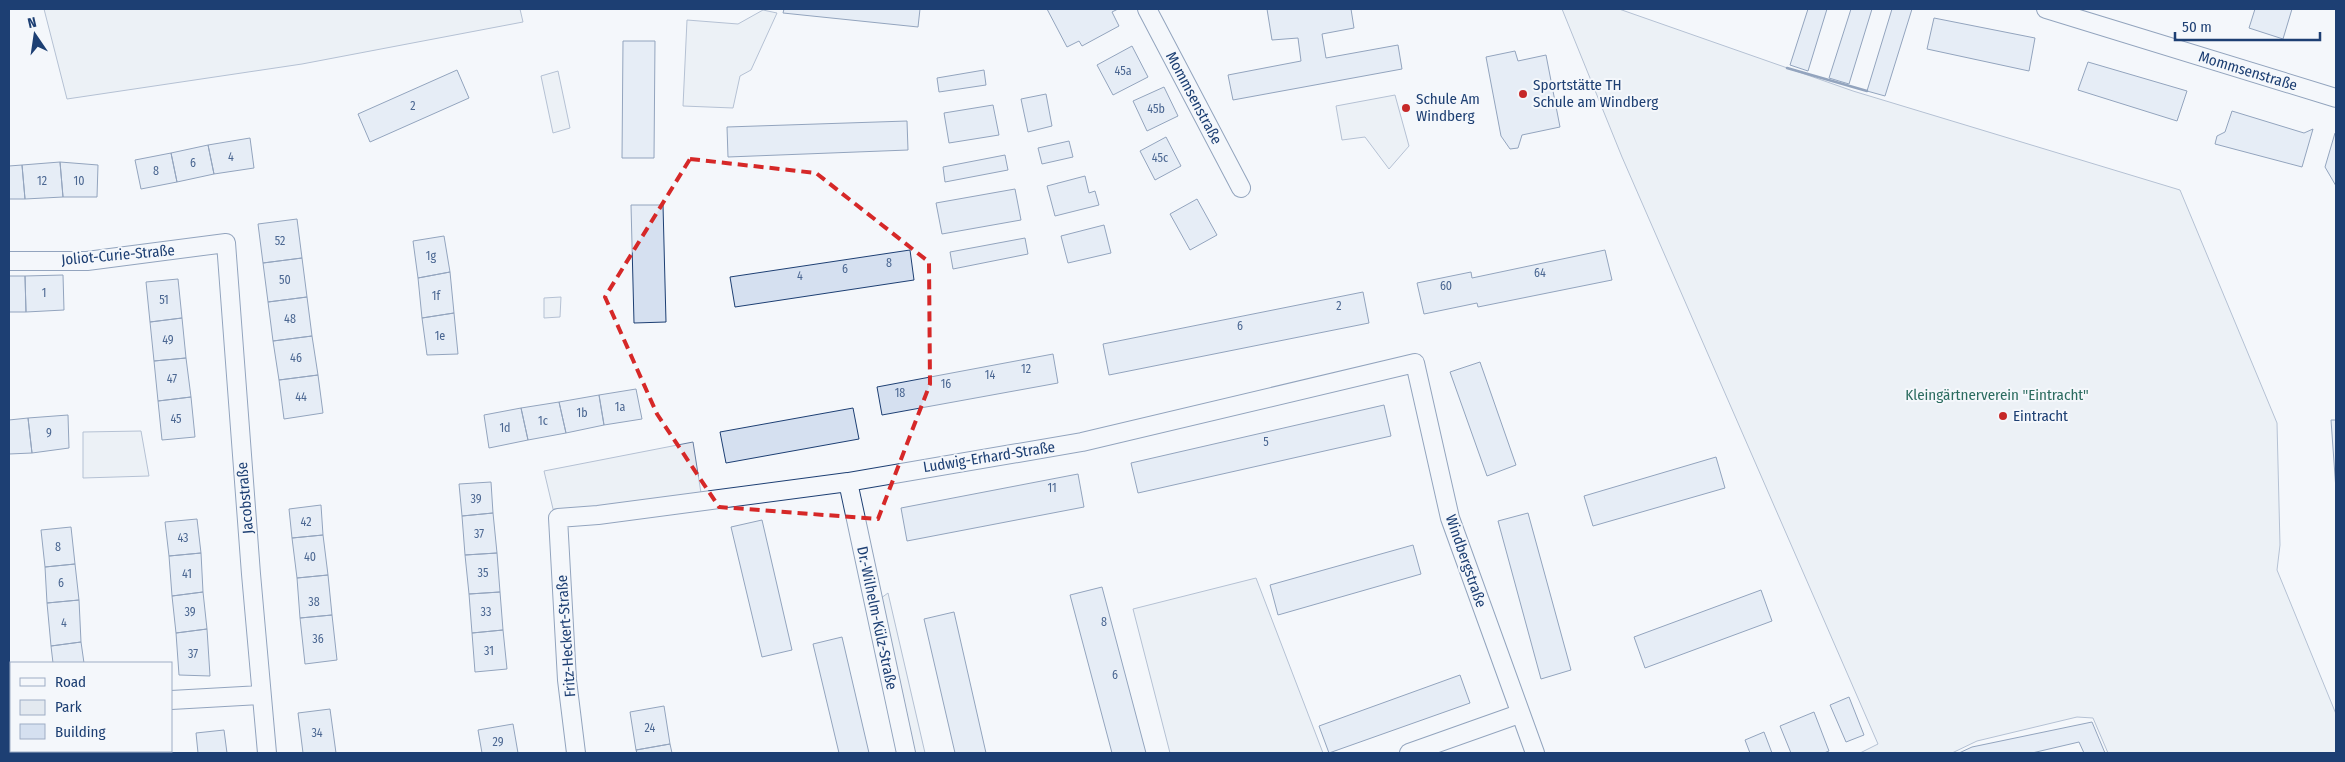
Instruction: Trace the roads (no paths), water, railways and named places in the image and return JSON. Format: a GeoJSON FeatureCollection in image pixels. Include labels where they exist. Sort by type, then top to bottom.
{"type":"FeatureCollection","features":[{"type":"Feature","properties":{"kind":"street","name":"Mommsenstraße"},"geometry":{"type":"LineString","coordinates":[[1147,9],[1242,188]]}},
{"type":"Feature","properties":{"kind":"street","name":"Mommsenstraße"},"geometry":{"type":"LineString","coordinates":[[2046,9],[2336,98]]}},
{"type":"Feature","properties":{"kind":"street","name":"Joliot-Curie-Straße"},"geometry":{"type":"LineString","coordinates":[[9,261],[87,261],[226,243]]}},
{"type":"Feature","properties":{"kind":"street","name":"Jacobstraße"},"geometry":{"type":"LineString","coordinates":[[226,243],[267,753]]}},
{"type":"Feature","properties":{"kind":"street","name":"Ludwig-Erhard-Straße"},"geometry":{"type":"LineString","coordinates":[[558,518],[598,515],[848,482],[1082,442],[1415,364]]}},
{"type":"Feature","properties":{"kind":"street","name":"Windbergstraße"},"geometry":{"type":"LineString","coordinates":[[1415,364],[1450,518],[1519,714],[1535,753]]}},
{"type":"Feature","properties":{"kind":"street","name":"Dr.-Wilhelm-Külz-Straße"},"geometry":{"type":"LineString","coordinates":[[848,482],[906,753]]}},
{"type":"Feature","properties":{"kind":"street","name":"Fritz-Heckert-Straße"},"geometry":{"type":"LineString","coordinates":[[558,518],[568,680],[576,753]]}},
{"type":"Feature","properties":{"kind":"street"},"geometry":{"type":"LineString","coordinates":[[172,700],[261,695]]}},
{"type":"Feature","properties":{"kind":"street"},"geometry":{"type":"LineString","coordinates":[[1409,753],[1519,714]]}},
{"type":"Feature","properties":{"kind":"place","name":"Sportstätte TH Schule am Windberg"},"geometry":{"type":"Point","coordinates":[1523,94]}},
{"type":"Feature","properties":{"kind":"place","name":"Schule Am Windberg"},"geometry":{"type":"Point","coordinates":[1406,108]}},
{"type":"Feature","properties":{"kind":"place","name":"Eintracht"},"geometry":{"type":"Point","coordinates":[2003,416]}},
{"type":"Feature","properties":{"kind":"park label","name":"Kleingärtnerverein \"Eintracht\""},"geometry":{"type":"Point","coordinates":[1997,395]}}]}
